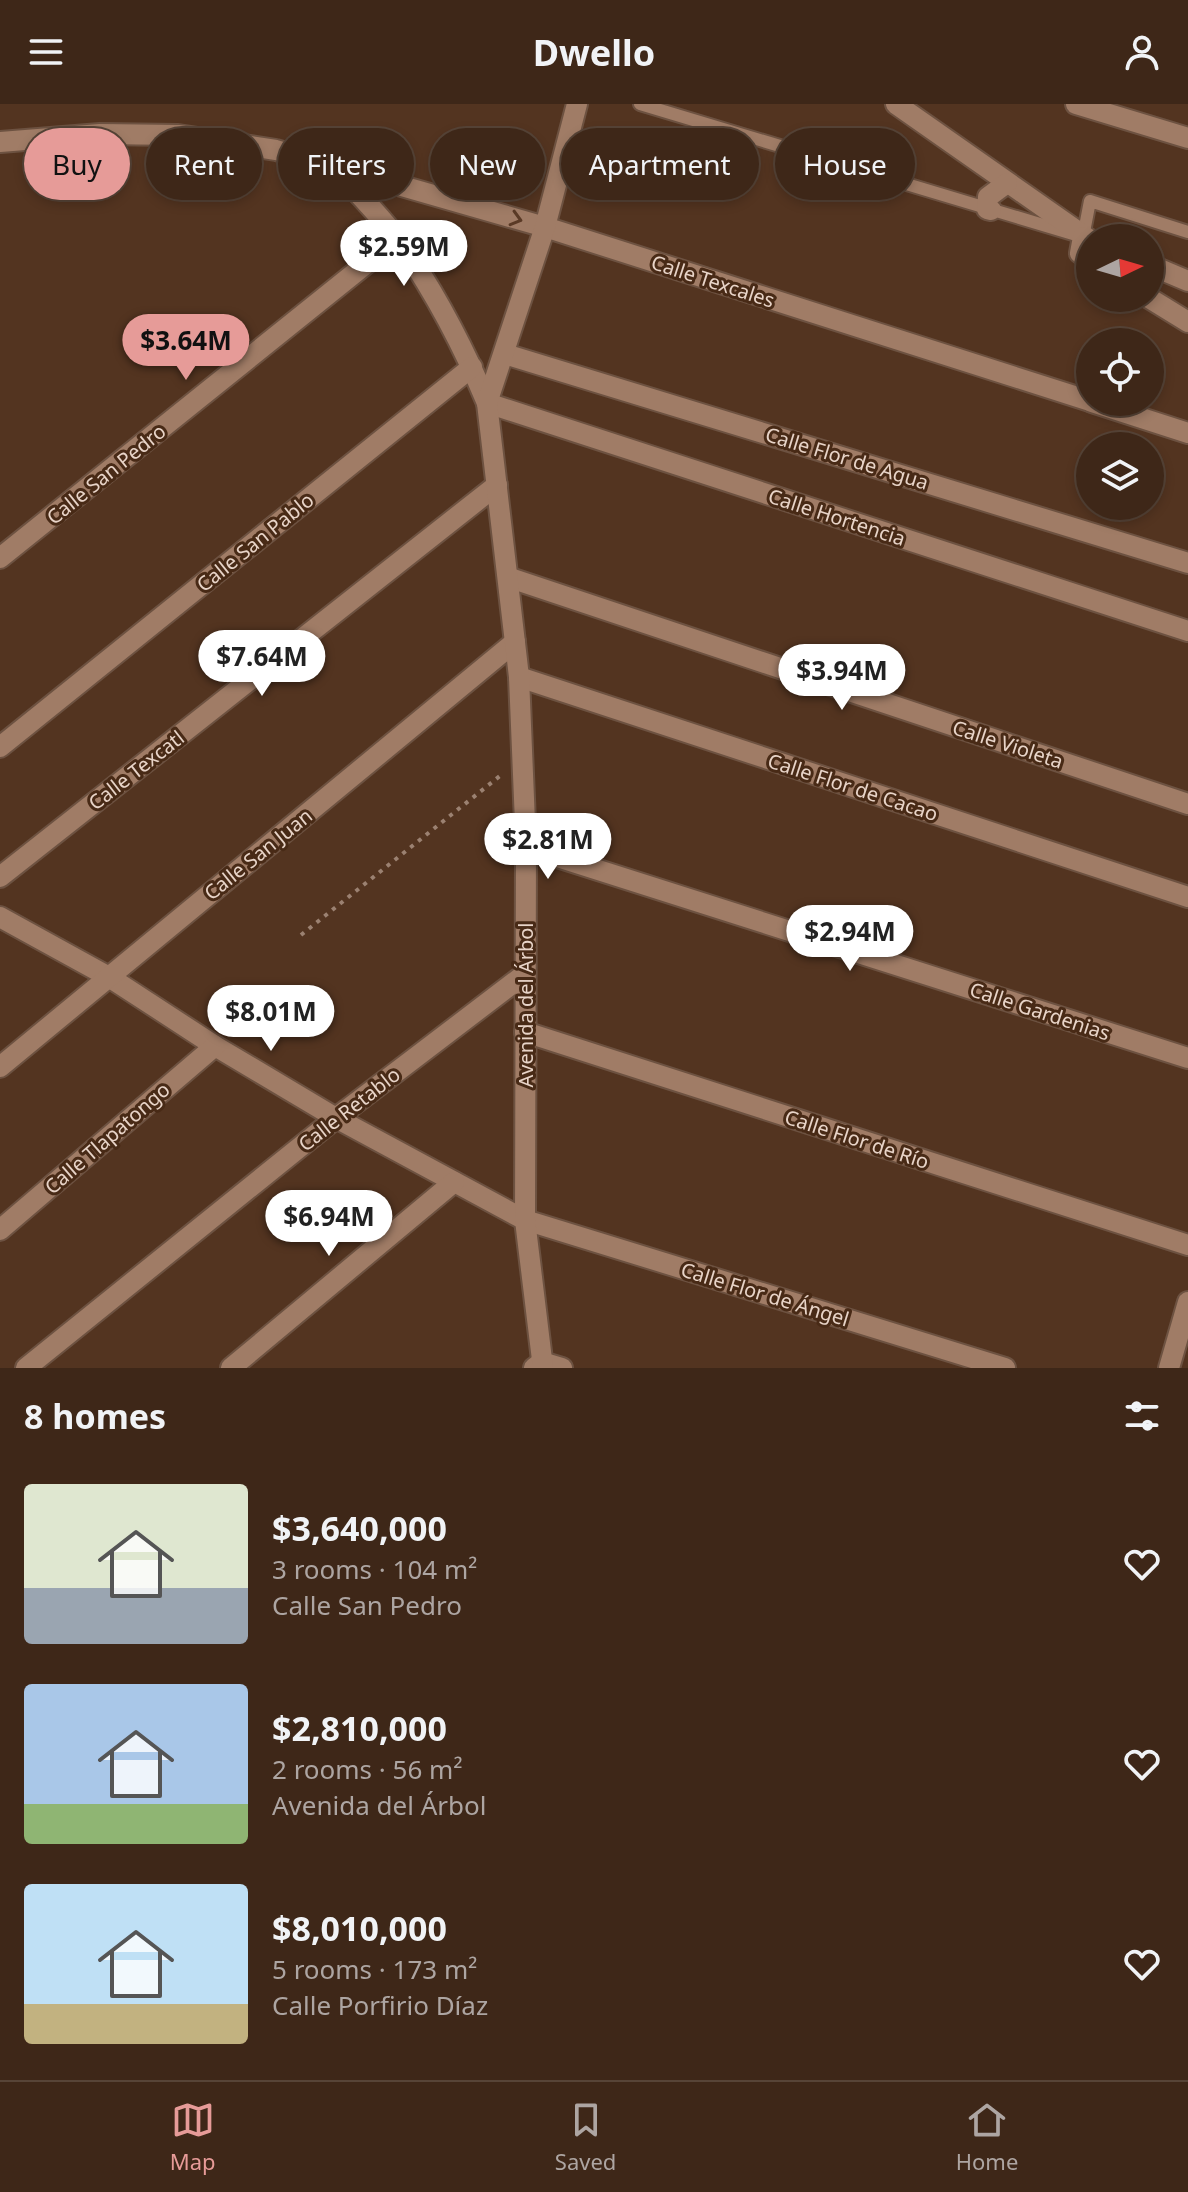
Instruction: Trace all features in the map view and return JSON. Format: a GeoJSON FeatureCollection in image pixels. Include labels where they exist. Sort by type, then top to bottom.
{"type":"FeatureCollection","features":[{"type":"Feature","properties":{"kind":"street"},"geometry":{"type":"LineString","coordinates":[[487,403],[545,227],[577,104]]}},
{"type":"Feature","properties":{"kind":"street"},"geometry":{"type":"LineString","coordinates":[[896,104],[1076,231]]}},
{"type":"Feature","properties":{"kind":"street"},"geometry":{"type":"LineString","coordinates":[[1076,104],[1188,138]]}},
{"type":"Feature","properties":{"kind":"street","name":"Calle Texcales"},"geometry":{"type":"LineString","coordinates":[[0,142],[100,134],[178,135],[237,142],[278,152]]}},
{"type":"Feature","properties":{"kind":"street"},"geometry":{"type":"LineString","coordinates":[[991,210],[987,209],[988,197],[1007,183]]}},
{"type":"Feature","properties":{"kind":"street","name":"Calle Texcales"},"geometry":{"type":"LineString","coordinates":[[414,189],[545,227],[1076,397]]}},
{"type":"Feature","properties":{"kind":"street"},"geometry":{"type":"LineString","coordinates":[[363,200],[397,239],[426,281],[472,367],[487,403]]}},
{"type":"Feature","properties":{"kind":"street","name":"Calle San Pedro"},"geometry":{"type":"LineString","coordinates":[[0,558],[397,239]]}},
{"type":"Feature","properties":{"kind":"street"},"geometry":{"type":"LineString","coordinates":[[1164,271],[1188,281]]}},
{"type":"Feature","properties":{"kind":"street"},"geometry":{"type":"LineString","coordinates":[[1164,307],[1188,322]]}},
{"type":"Feature","properties":{"kind":"street","name":"Calle Flor de Agua"},"geometry":{"type":"LineString","coordinates":[[505,354],[1188,563]]}},
{"type":"Feature","properties":{"kind":"street","name":"Calle San Pablo"},"geometry":{"type":"LineString","coordinates":[[0,747],[472,367]]}},
{"type":"Feature","properties":{"kind":"street","name":"Avenida del Árbol"},"geometry":{"type":"LineString","coordinates":[[487,403],[510,578],[519,677],[526,847],[525,1220],[540,1366]]}},
{"type":"Feature","properties":{"kind":"street","name":"Calle Hortencia"},"geometry":{"type":"LineString","coordinates":[[487,403],[1188,631]]}},
{"type":"Feature","properties":{"kind":"street","name":"Calle Texcales"},"geometry":{"type":"LineString","coordinates":[[1135,416],[1188,433]]}},
{"type":"Feature","properties":{"kind":"street","name":"Calle Texcatl"},"geometry":{"type":"LineString","coordinates":[[0,877],[497,485]]}},
{"type":"Feature","properties":{"kind":"street","name":"Calle Violeta"},"geometry":{"type":"LineString","coordinates":[[510,578],[1188,804]]}},
{"type":"Feature","properties":{"kind":"street","name":"Calle San Juan"},"geometry":{"type":"LineString","coordinates":[[0,1067],[515,642]]}},
{"type":"Feature","properties":{"kind":"street","name":"Calle Flor de Cacao"},"geometry":{"type":"LineString","coordinates":[[519,677],[1188,897]]}},
{"type":"Feature","properties":{"kind":"street","name":"Calle Gardenias"},"geometry":{"type":"LineString","coordinates":[[526,847],[1188,1058]]}},
{"type":"Feature","properties":{"kind":"street","name":"Calle Flor de Ángel"},"geometry":{"type":"LineString","coordinates":[[0,917],[109,977],[215,1046],[336,1118],[525,1220],[1005,1368]]}},
{"type":"Feature","properties":{"kind":"street","name":"Calle Retablo"},"geometry":{"type":"LineString","coordinates":[[26,1368],[336,1118],[525,974]]}},
{"type":"Feature","properties":{"kind":"street","name":"Calle Flor de Río"},"geometry":{"type":"LineString","coordinates":[[525,1032],[1188,1245]]}},
{"type":"Feature","properties":{"kind":"street","name":"Calle Tlapatongo"},"geometry":{"type":"LineString","coordinates":[[0,1230],[215,1046]]}},
{"type":"Feature","properties":{"kind":"street"},"geometry":{"type":"LineString","coordinates":[[231,1368],[454,1182]]}},
{"type":"Feature","properties":{"kind":"street"},"geometry":{"type":"LineString","coordinates":[[1169,1368],[1187,1309]]}},
{"type":"Feature","properties":{"kind":"street"},"geometry":{"type":"LineString","coordinates":[[540,1366],[562,1368]]}},
{"type":"Feature","properties":{"kind":"lane"},"geometry":{"type":"LineString","coordinates":[[640,104],[1076,235]]}},
{"type":"Feature","properties":{"kind":"lane"},"geometry":{"type":"LineString","coordinates":[[1088,224],[1090,201],[1163,224]]}},
{"type":"Feature","properties":{"kind":"lane"},"geometry":{"type":"LineString","coordinates":[[1164,224],[1188,232]]}},
{"type":"Feature","properties":{"kind":"path"},"geometry":{"type":"LineString","coordinates":[[301,935],[522,759]]}}]}
